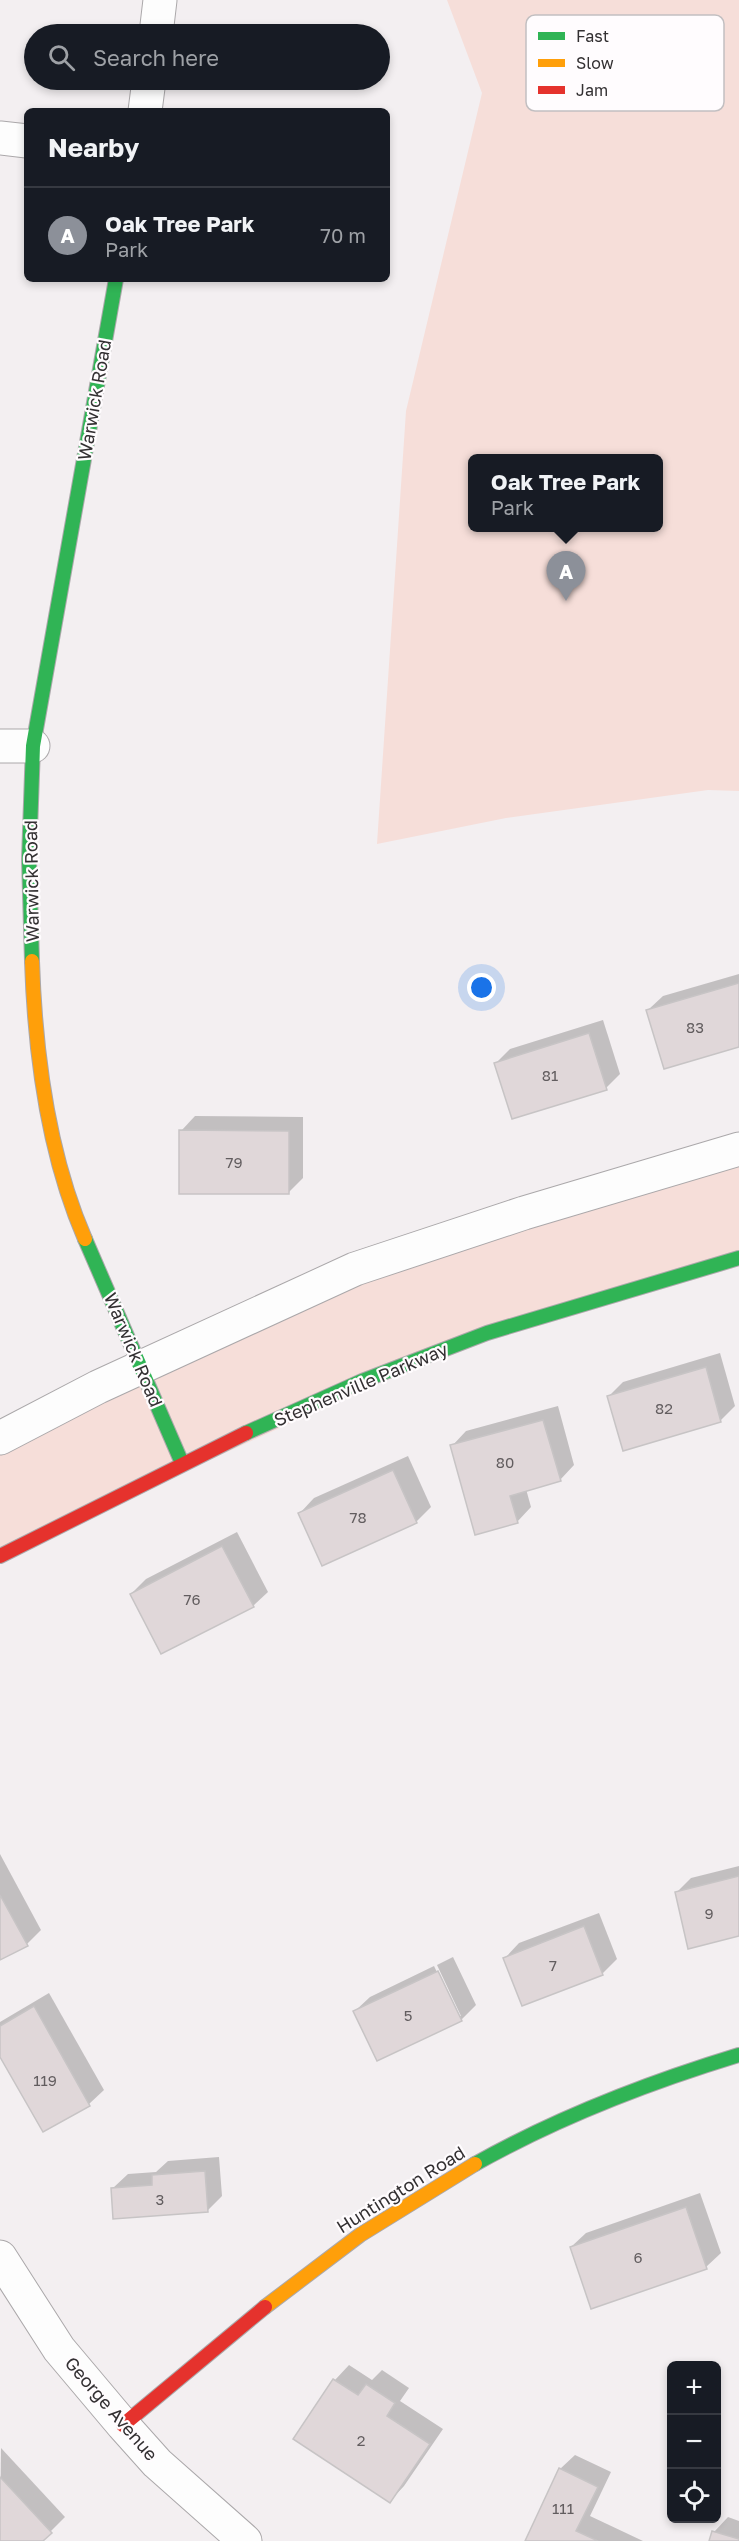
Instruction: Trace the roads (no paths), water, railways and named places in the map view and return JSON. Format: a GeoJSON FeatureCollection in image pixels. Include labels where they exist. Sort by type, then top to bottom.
{"type":"FeatureCollection","features":[{"type":"Feature","properties":{"kind":"street"},"geometry":{"type":"LineString","coordinates":[[157,24],[160,0]]}},
{"type":"Feature","properties":{"kind":"street"},"geometry":{"type":"LineString","coordinates":[[144,108],[147,90]]}},
{"type":"Feature","properties":{"kind":"street"},"geometry":{"type":"LineString","coordinates":[[0,138],[24,141]]}},
{"type":"Feature","properties":{"kind":"street","name":"Warwick Road"},"geometry":{"type":"LineString","coordinates":[[115,282],[33,746],[29,859],[33,982],[40,1062],[55,1142],[75,1216],[182,1463]]}},
{"type":"Feature","properties":{"kind":"street"},"geometry":{"type":"LineString","coordinates":[[0,746],[33,746]]}},
{"type":"Feature","properties":{"kind":"street"},"geometry":{"type":"LineString","coordinates":[[0,1438],[140,1368],[355,1269],[524,1213],[739,1149]]}},
{"type":"Feature","properties":{"kind":"street","name":"Stephenville Parkway"},"geometry":{"type":"LineString","coordinates":[[0,1556],[182,1463],[366,1381],[487,1333],[739,1258]]}},
{"type":"Feature","properties":{"kind":"street","name":"Huntington Road"},"geometry":{"type":"LineString","coordinates":[[123,2425],[304,2276],[361,2234],[428,2192],[516,2141],[601,2103],[687,2070],[739,2055]]}},
{"type":"Feature","properties":{"kind":"street","name":"George Avenue"},"geometry":{"type":"LineString","coordinates":[[0,2257],[59,2349],[123,2425],[157,2463],[245,2541]]}},
{"type":"Feature","properties":{"kind":"place","name":"Oak Tree Park"},"geometry":{"type":"Point","coordinates":[566,601]}}]}
